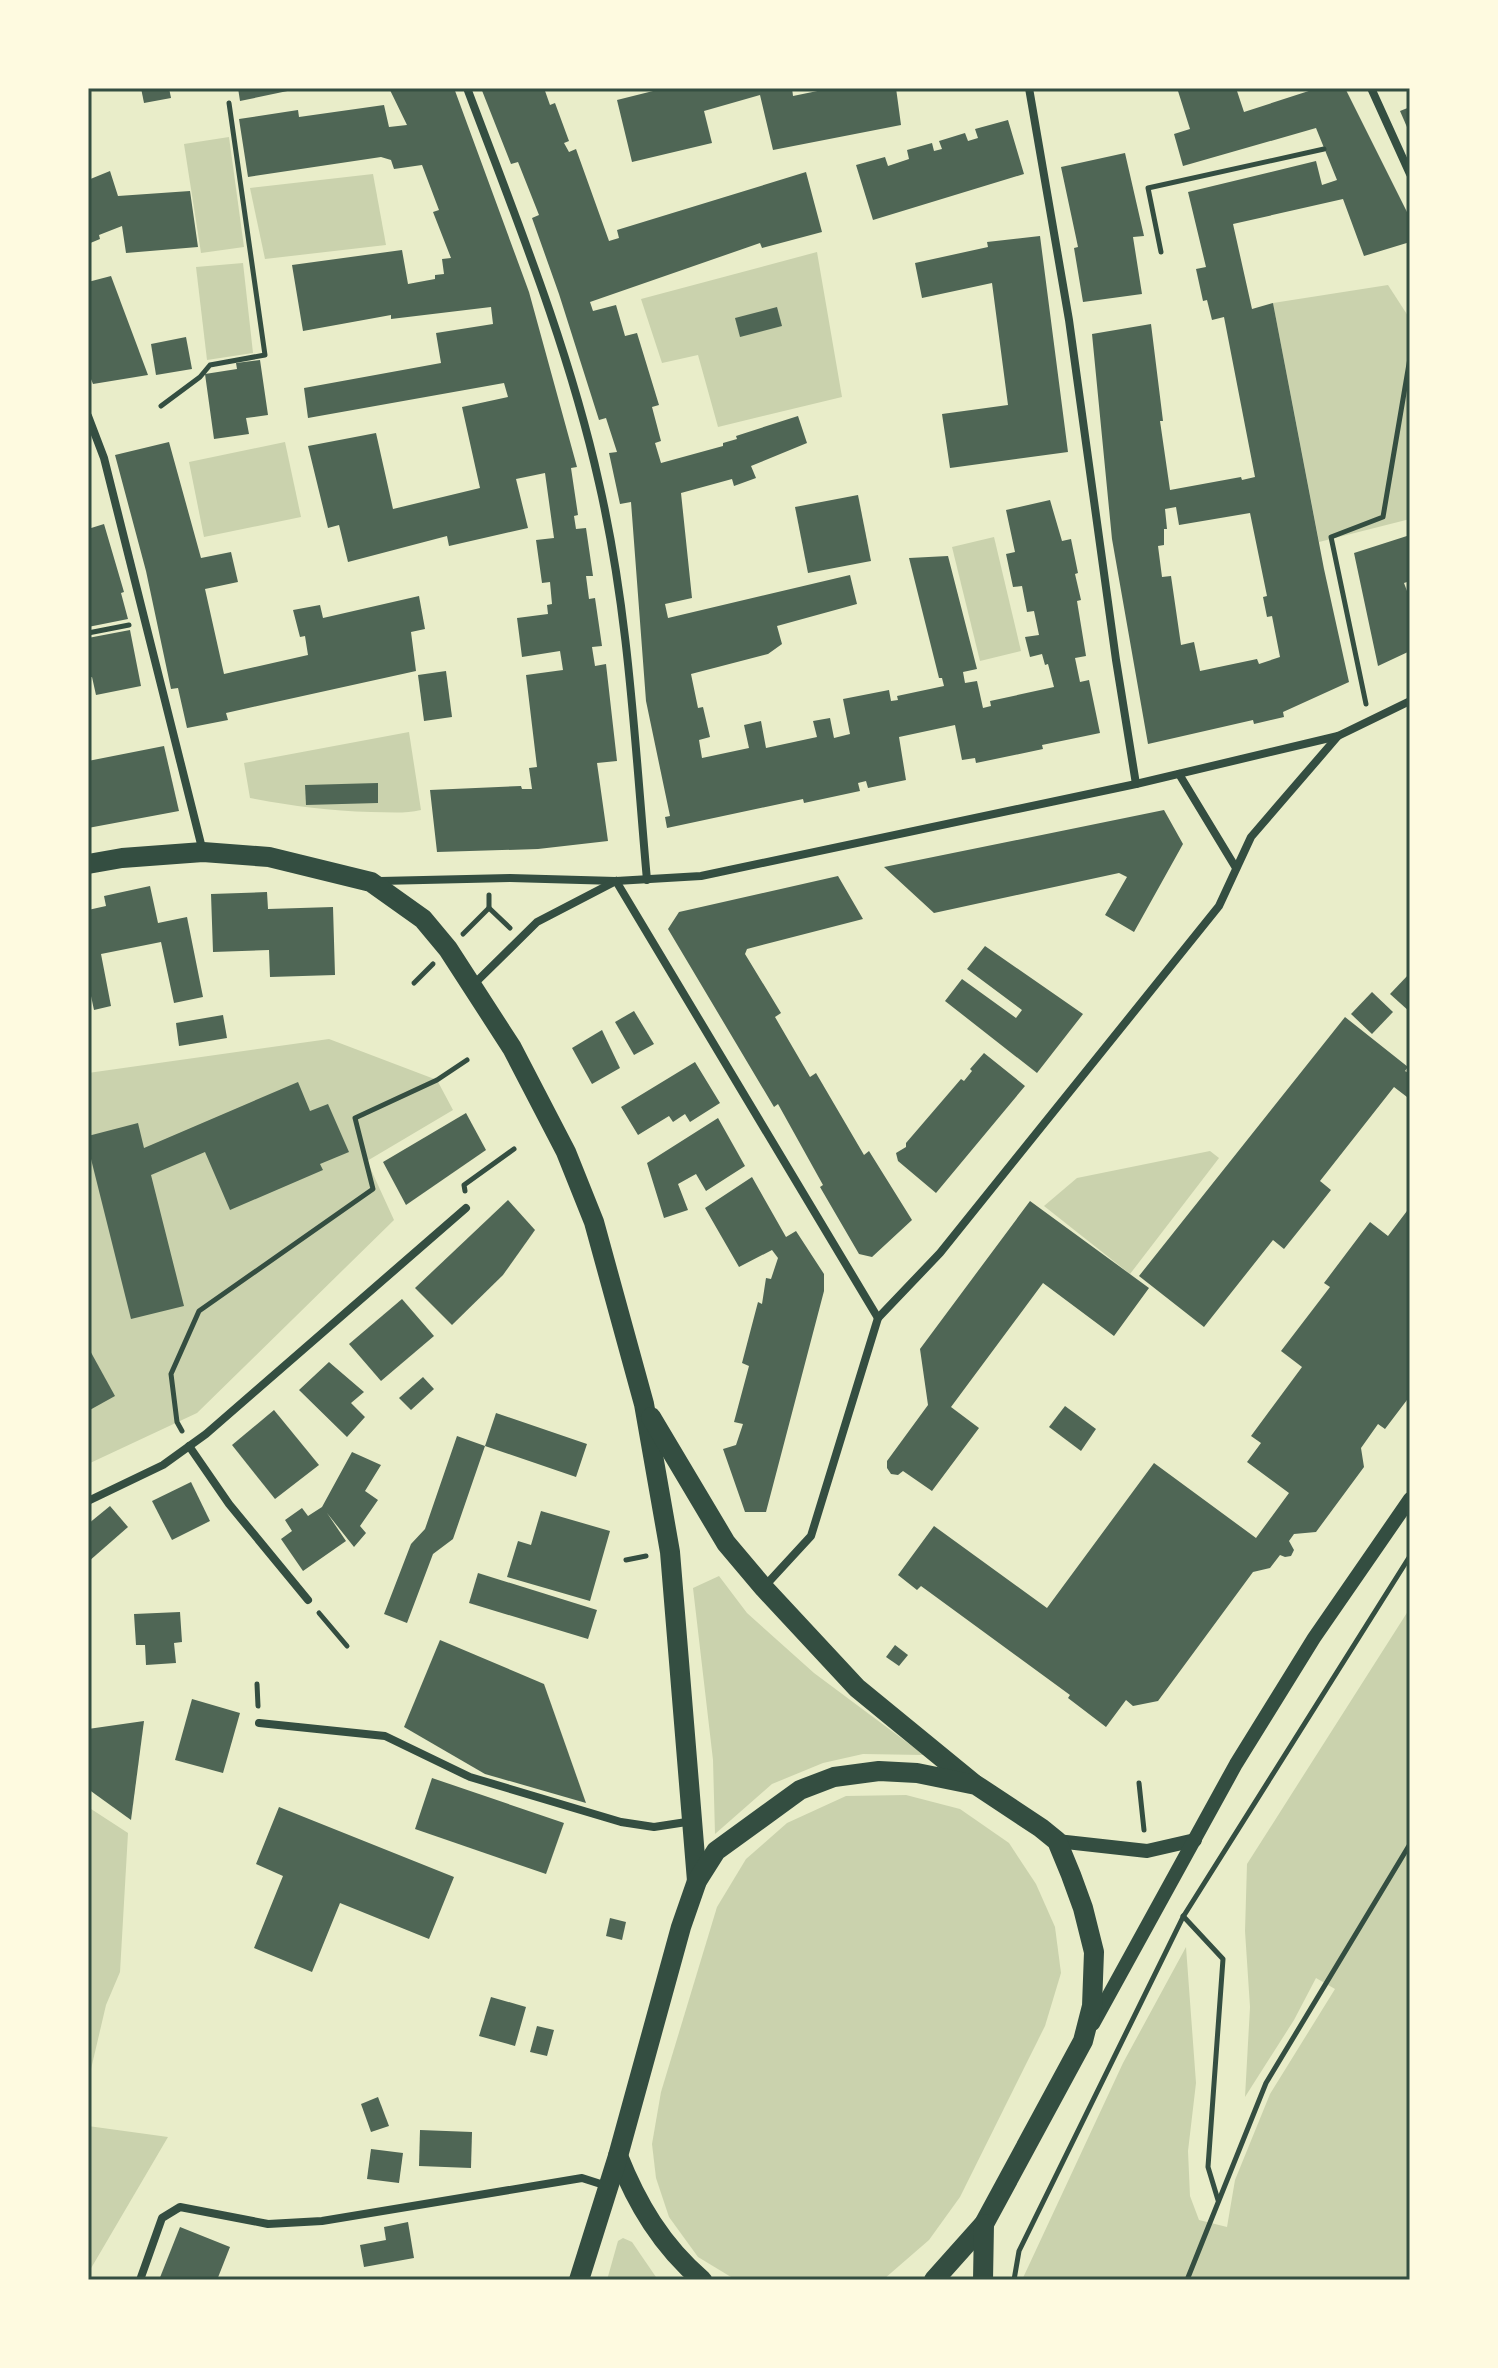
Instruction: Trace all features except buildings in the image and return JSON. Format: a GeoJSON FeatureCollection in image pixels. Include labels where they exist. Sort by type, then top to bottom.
{"type":"FeatureCollection","features":[{"type":"Feature","properties":{"kind":"main road"},"geometry":{"type":"LineString","coordinates":[[88,864],[122,858],[203,852],[269,857],[371,882],[423,919],[473,985],[512,1048],[566,1152],[594,1222],[644,1404],[670,1552],[697,1881]]}},
{"type":"Feature","properties":{"kind":"main road"},"geometry":{"type":"LineString","coordinates":[[644,1404],[726,1543],[764,1588],[857,1688],[976,1785],[1057,1841],[1083,1908],[1094,1952],[1092,2006],[1083,2041],[984,2224],[934,2280]]}},
{"type":"Feature","properties":{"kind":"main road"},"geometry":{"type":"LineString","coordinates":[[579,2280],[618,2156],[681,1927],[697,1881],[716,1851],[800,1790],[834,1777],[879,1771],[904,1772],[976,1785]]}},
{"type":"Feature","properties":{"kind":"main road"},"geometry":{"type":"LineString","coordinates":[[618,2156],[635,2198],[651,2224],[702,2280]]}},
{"type":"Feature","properties":{"kind":"main road"},"geometry":{"type":"LineString","coordinates":[[983,2280],[984,2224]]}},
{"type":"Feature","properties":{"kind":"street"},"geometry":{"type":"LineString","coordinates":[[467,88],[554,322],[599,482],[620,589],[647,880]]}},
{"type":"Feature","properties":{"kind":"street"},"geometry":{"type":"LineString","coordinates":[[1029,88],[1069,320],[1136,784]]}},
{"type":"Feature","properties":{"kind":"street"},"geometry":{"type":"LineString","coordinates":[[1371,88],[1410,174]]}},
{"type":"Feature","properties":{"kind":"street"},"geometry":{"type":"LineString","coordinates":[[88,416],[104,458],[203,852]]}},
{"type":"Feature","properties":{"kind":"street"},"geometry":{"type":"LineString","coordinates":[[371,882],[489,879],[616,881],[701,876],[1136,784],[1338,736],[1410,701]]}},
{"type":"Feature","properties":{"kind":"street"},"geometry":{"type":"LineString","coordinates":[[764,1588],[811,1536],[878,1318],[940,1253],[1219,906],[1251,837],[1338,736]]}},
{"type":"Feature","properties":{"kind":"street"},"geometry":{"type":"LineString","coordinates":[[1179,774],[1236,868]]}},
{"type":"Feature","properties":{"kind":"street"},"geometry":{"type":"LineString","coordinates":[[616,881],[878,1318]]}},
{"type":"Feature","properties":{"kind":"street"},"geometry":{"type":"LineString","coordinates":[[473,985],[537,922],[616,881]]}},
{"type":"Feature","properties":{"kind":"street"},"geometry":{"type":"LineString","coordinates":[[88,1501],[163,1465],[189,1446],[466,1208]]}},
{"type":"Feature","properties":{"kind":"street"},"geometry":{"type":"LineString","coordinates":[[189,1446],[229,1504],[308,1600]]}},
{"type":"Feature","properties":{"kind":"street"},"geometry":{"type":"LineString","coordinates":[[1083,2041],[1236,1764],[1314,1638],[1410,1499]]}},
{"type":"Feature","properties":{"kind":"street"},"geometry":{"type":"LineString","coordinates":[[259,1723],[385,1736],[470,1777],[621,1822],[654,1827],[693,1821]]}},
{"type":"Feature","properties":{"kind":"street"},"geometry":{"type":"LineString","coordinates":[[1057,1841],[1147,1851],[1195,1840]]}},
{"type":"Feature","properties":{"kind":"street"},"geometry":{"type":"LineString","coordinates":[[140,2280],[162,2218],[180,2207],[282,2224],[322,2221],[582,2178],[608,2186]]}},
{"type":"Feature","properties":{"kind":"path"},"geometry":{"type":"LineString","coordinates":[[161,406],[200,377],[210,365],[265,355],[229,103]]}},
{"type":"Feature","properties":{"kind":"path"},"geometry":{"type":"LineString","coordinates":[[1161,252],[1148,188],[1324,149]]}},
{"type":"Feature","properties":{"kind":"path"},"geometry":{"type":"LineString","coordinates":[[1370,720],[1331,537],[1383,517],[1410,358]]}},
{"type":"Feature","properties":{"kind":"path"},"geometry":{"type":"LineString","coordinates":[[88,633],[146,622]]}},
{"type":"Feature","properties":{"kind":"path"},"geometry":{"type":"LineString","coordinates":[[448,949],[489,908],[489,879]]}},
{"type":"Feature","properties":{"kind":"path"},"geometry":{"type":"LineString","coordinates":[[489,908],[519,937]]}},
{"type":"Feature","properties":{"kind":"path"},"geometry":{"type":"LineString","coordinates":[[189,1446],[177,1422],[171,1374],[199,1311],[373,1189],[355,1118],[437,1080],[467,1060]]}},
{"type":"Feature","properties":{"kind":"path"},"geometry":{"type":"LineString","coordinates":[[466,1208],[464,1185],[514,1149]]}},
{"type":"Feature","properties":{"kind":"path"},"geometry":{"type":"LineString","coordinates":[[1014,2280],[1019,2251],[1183,1917],[1410,1556]]}},
{"type":"Feature","properties":{"kind":"path"},"geometry":{"type":"LineString","coordinates":[[308,1600],[347,1646]]}},
{"type":"Feature","properties":{"kind":"path"},"geometry":{"type":"LineString","coordinates":[[1187,2280],[1266,2083],[1410,1844]]}},
{"type":"Feature","properties":{"kind":"path"},"geometry":{"type":"LineString","coordinates":[[1183,1917],[1223,1959],[1208,2167],[1218,2202]]}},
{"type":"Feature","properties":{"kind":"green space"},"geometry":{"type":"Polygon","coordinates":[[[229,137],[244,247],[201,253],[184,144],[229,137]]]}},
{"type":"Feature","properties":{"kind":"green space"},"geometry":{"type":"Polygon","coordinates":[[[373,174],[386,245],[265,259],[250,188],[373,174]]]}},
{"type":"Feature","properties":{"kind":"green space"},"geometry":{"type":"Polygon","coordinates":[[[817,252],[842,397],[718,427],[698,355],[662,363],[641,299],[817,252]]]}},
{"type":"Feature","properties":{"kind":"green space"},"geometry":{"type":"Polygon","coordinates":[[[243,263],[253,353],[207,360],[196,267],[243,263]]]}},
{"type":"Feature","properties":{"kind":"green space"},"geometry":{"type":"Polygon","coordinates":[[[1388,285],[1410,319],[1410,519],[1319,542],[1273,303],[1388,285]]]}},
{"type":"Feature","properties":{"kind":"green space"},"geometry":{"type":"Polygon","coordinates":[[[285,442],[301,517],[204,537],[189,462],[285,442]]]}},
{"type":"Feature","properties":{"kind":"green space"},"geometry":{"type":"Polygon","coordinates":[[[994,537],[1021,651],[980,661],[952,547],[994,537]]]}},
{"type":"Feature","properties":{"kind":"green space"},"geometry":{"type":"Polygon","coordinates":[[[409,732],[421,810],[340,811],[250,798],[244,763],[409,732]]]}},
{"type":"Feature","properties":{"kind":"green space"},"geometry":{"type":"Polygon","coordinates":[[[329,1039],[437,1080],[453,1110],[367,1161],[394,1220],[197,1413],[88,1464],[88,1073],[329,1039]]]}},
{"type":"Feature","properties":{"kind":"green space"},"geometry":{"type":"Polygon","coordinates":[[[1210,1151],[1219,1158],[1130,1274],[1044,1206],[1077,1178],[1210,1151]]]}},
{"type":"Feature","properties":{"kind":"green space"},"geometry":{"type":"Polygon","coordinates":[[[719,1576],[747,1613],[814,1673],[924,1755],[863,1754],[823,1763],[772,1784],[715,1834],[713,1760],[693,1588],[719,1576]]]}},
{"type":"Feature","properties":{"kind":"green space"},"geometry":{"type":"Polygon","coordinates":[[[1410,1608],[1410,2280],[1022,2280],[1123,2063],[1186,1947],[1196,2083],[1188,2151],[1190,2196],[1199,2220],[1227,2227],[1235,2180],[1270,2094],[1335,1989],[1316,1978],[1294,2020],[1245,2097],[1250,2007],[1245,1931],[1247,1864],[1410,1608]]]}},
{"type":"Feature","properties":{"kind":"green space"},"geometry":{"type":"Polygon","coordinates":[[[906,1795],[960,1809],[1009,1843],[1036,1884],[1055,1927],[1061,1973],[1045,2026],[960,2197],[929,2240],[884,2279],[736,2280],[698,2257],[669,2217],[656,2178],[652,2144],[661,2092],[717,1907],[746,1859],[787,1823],[846,1796],[906,1795]]]}},
{"type":"Feature","properties":{"kind":"green space"},"geometry":{"type":"Polygon","coordinates":[[[88,1807],[128,1833],[120,1972],[106,2005],[88,2082],[88,1807]]]}},
{"type":"Feature","properties":{"kind":"green space"},"geometry":{"type":"Polygon","coordinates":[[[88,2126],[168,2137],[90,2270],[88,2280],[88,2126]]]}},
{"type":"Feature","properties":{"kind":"green space"},"geometry":{"type":"Polygon","coordinates":[[[623,2238],[632,2242],[658,2280],[607,2280],[618,2241],[623,2238]]]}}]}
